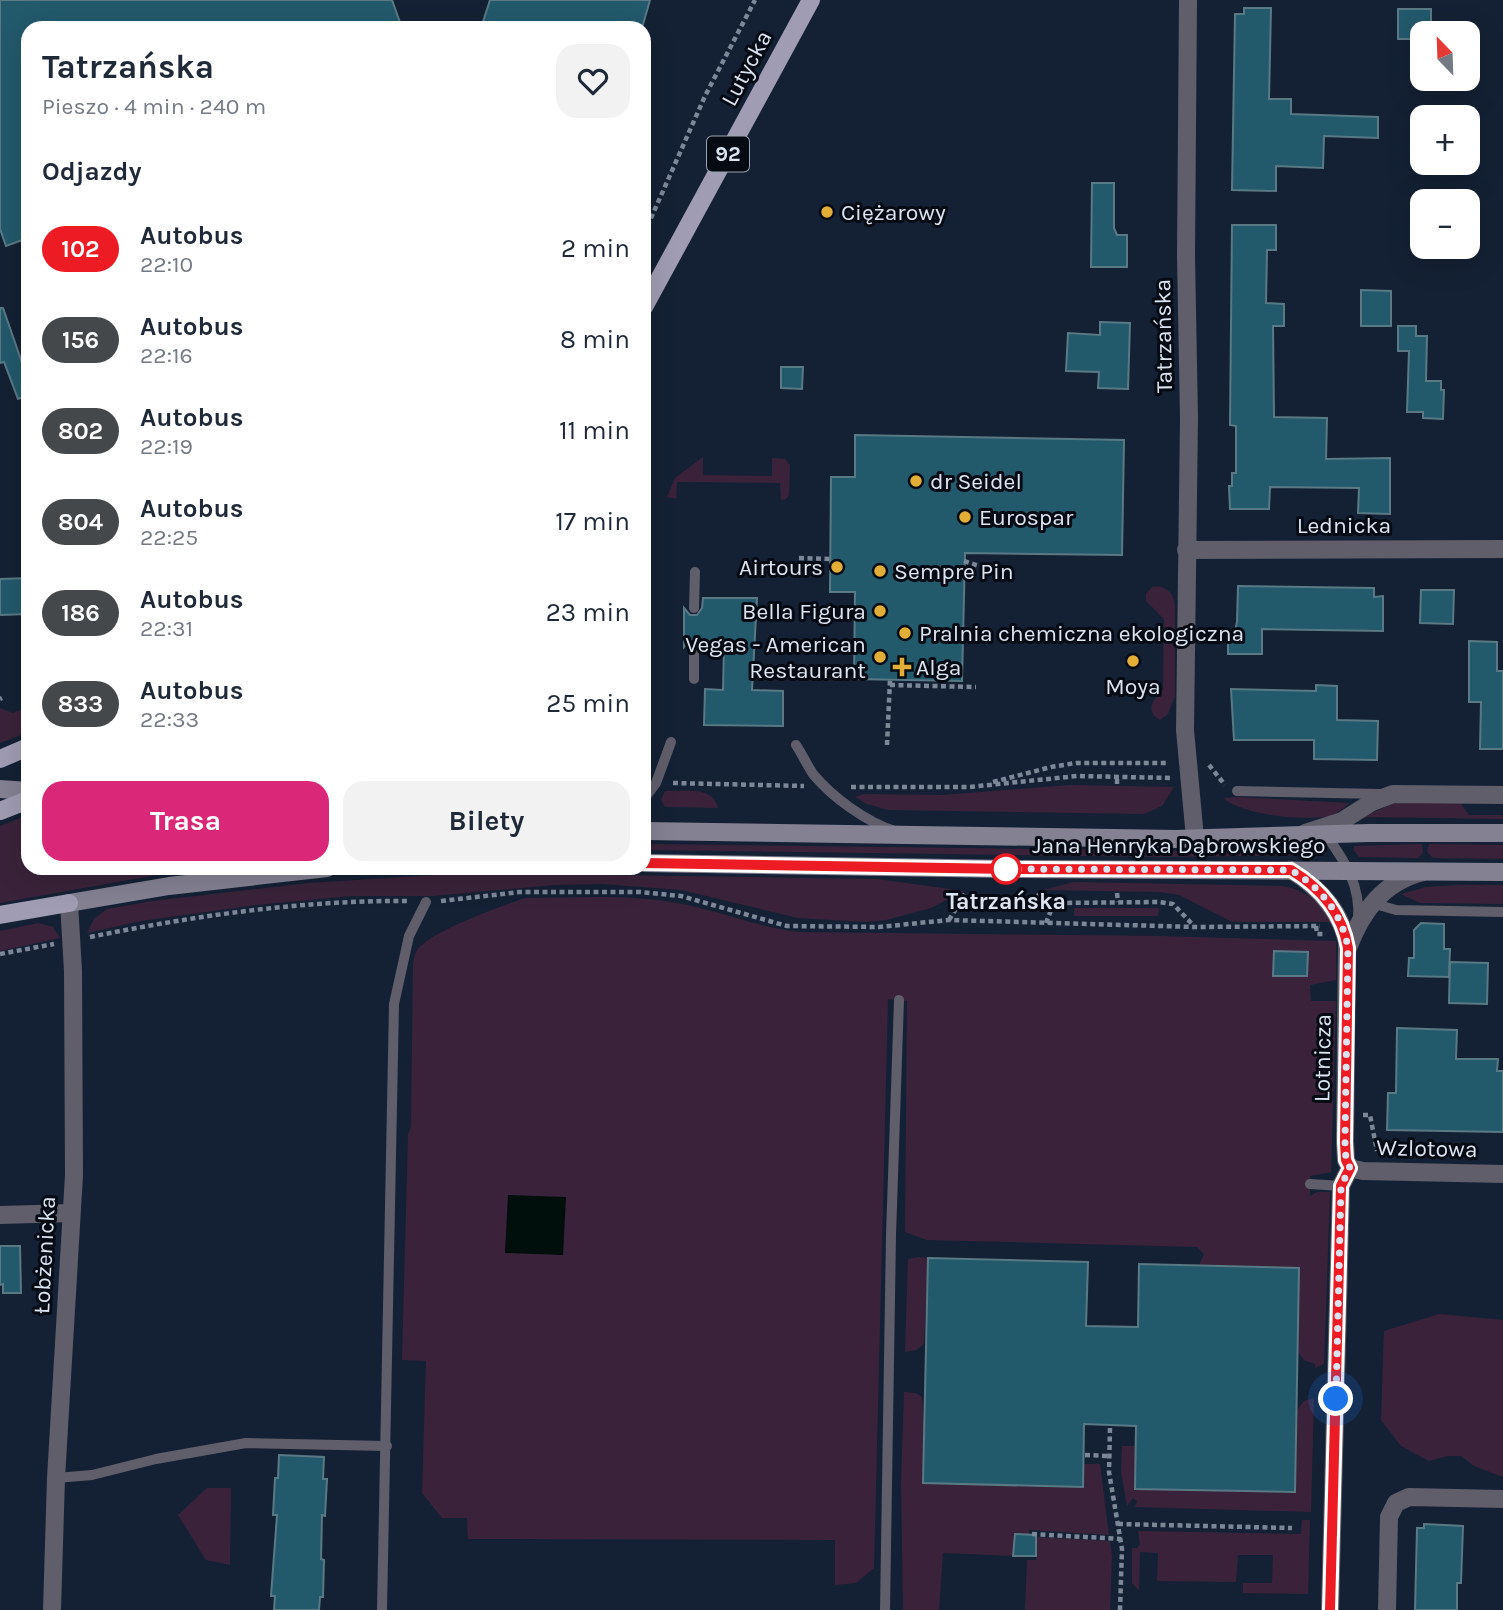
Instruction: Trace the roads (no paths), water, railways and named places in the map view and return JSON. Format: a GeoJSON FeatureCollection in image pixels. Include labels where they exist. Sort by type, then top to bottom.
{"type":"FeatureCollection","features":[{"type":"Feature","properties":{"kind":"main road","name":"Lutycka"},"geometry":{"type":"LineString","coordinates":[[651,294],[811,0]]}},
{"type":"Feature","properties":{"kind":"main road"},"geometry":{"type":"LineString","coordinates":[[0,759],[21,750]]}},
{"type":"Feature","properties":{"kind":"main road"},"geometry":{"type":"LineString","coordinates":[[0,789],[21,790]]}},
{"type":"Feature","properties":{"kind":"main road"},"geometry":{"type":"LineString","coordinates":[[0,811],[21,803]]}},
{"type":"Feature","properties":{"kind":"main road","name":"Jana Henryka Dąbrowskiego"},"geometry":{"type":"LineString","coordinates":[[651,831],[1195,838],[1503,833]]}},
{"type":"Feature","properties":{"kind":"main road","name":"Jana Henryka Dąbrowskiego"},"geometry":{"type":"LineString","coordinates":[[651,863],[1010,869],[1503,872]]}},
{"type":"Feature","properties":{"kind":"main road"},"geometry":{"type":"LineString","coordinates":[[0,915],[169,886],[266,875]]}},
{"type":"Feature","properties":{"kind":"street","name":"Tatrzańska"},"geometry":{"type":"LineString","coordinates":[[1188,0],[1186,256],[1189,418],[1185,730],[1195,838]]}},
{"type":"Feature","properties":{"kind":"street","name":"Lednicka"},"geometry":{"type":"LineString","coordinates":[[1186,550],[1503,549]]}},
{"type":"Feature","properties":{"kind":"street","name":"Jana Henryka Dąbrowskiego"},"geometry":{"type":"LineString","coordinates":[[1297,835],[1342,821],[1372,802],[1394,794],[1503,795]]}},
{"type":"Feature","properties":{"kind":"street","name":"Lotnicza"},"geometry":{"type":"LineString","coordinates":[[1291,870],[1316,888],[1329,902],[1341,922],[1348,948],[1345,1142],[1346,1160],[1350,1168]]}},
{"type":"Feature","properties":{"kind":"street","name":"Lotnicza"},"geometry":{"type":"LineString","coordinates":[[1348,948],[1371,903],[1392,885],[1409,876],[1429,871]]}},
{"type":"Feature","properties":{"kind":"street","name":"Łobżenicka"},"geometry":{"type":"LineString","coordinates":[[52,1610],[56,1478],[74,1175],[69,903]]}},
{"type":"Feature","properties":{"kind":"street"},"geometry":{"type":"LineString","coordinates":[[1330,1610],[1341,1186],[1350,1168]]}},
{"type":"Feature","properties":{"kind":"street","name":"Wzlotowa"},"geometry":{"type":"LineString","coordinates":[[1350,1168],[1363,1171],[1503,1174]]}},
{"type":"Feature","properties":{"kind":"street"},"geometry":{"type":"LineString","coordinates":[[0,1215],[71,1213]]}},
{"type":"Feature","properties":{"kind":"street"},"geometry":{"type":"LineString","coordinates":[[1387,1610],[1389,1517],[1396,1503],[1409,1497],[1503,1499]]}},
{"type":"Feature","properties":{"kind":"lane"},"geometry":{"type":"LineString","coordinates":[[694,608],[695,572]]}},
{"type":"Feature","properties":{"kind":"lane"},"geometry":{"type":"LineString","coordinates":[[694,647],[694,679]]}},
{"type":"Feature","properties":{"kind":"lane"},"geometry":{"type":"LineString","coordinates":[[651,790],[671,742]]}},
{"type":"Feature","properties":{"kind":"lane"},"geometry":{"type":"LineString","coordinates":[[796,745],[814,774],[851,809],[883,827],[914,835]]}},
{"type":"Feature","properties":{"kind":"lane"},"geometry":{"type":"LineString","coordinates":[[1237,791],[1394,794]]}},
{"type":"Feature","properties":{"kind":"lane"},"geometry":{"type":"LineString","coordinates":[[1326,835],[1349,871],[1360,902],[1357,926]]}},
{"type":"Feature","properties":{"kind":"lane"},"geometry":{"type":"LineString","coordinates":[[382,1610],[394,1004],[409,936],[426,901]]}},
{"type":"Feature","properties":{"kind":"lane"},"geometry":{"type":"LineString","coordinates":[[1371,903],[1396,910],[1503,912]]}},
{"type":"Feature","properties":{"kind":"lane"},"geometry":{"type":"LineString","coordinates":[[885,1610],[891,1235],[899,1000]]}},
{"type":"Feature","properties":{"kind":"lane"},"geometry":{"type":"LineString","coordinates":[[1310,1184],[1341,1186]]}},
{"type":"Feature","properties":{"kind":"lane"},"geometry":{"type":"LineString","coordinates":[[56,1478],[92,1475],[156,1459],[246,1443],[387,1446]]}},
{"type":"Feature","properties":{"kind":"place","name":"Ciężarowy"},"geometry":{"type":"Point","coordinates":[827,212]}},
{"type":"Feature","properties":{"kind":"place","name":"dr Seidel"},"geometry":{"type":"Point","coordinates":[916,481]}},
{"type":"Feature","properties":{"kind":"place","name":"Eurospar"},"geometry":{"type":"Point","coordinates":[965,517]}},
{"type":"Feature","properties":{"kind":"place","name":"Airtours"},"geometry":{"type":"Point","coordinates":[837,567]}},
{"type":"Feature","properties":{"kind":"place","name":"Sempre Pin"},"geometry":{"type":"Point","coordinates":[880,571]}},
{"type":"Feature","properties":{"kind":"place","name":"Bella Figura"},"geometry":{"type":"Point","coordinates":[880,611]}},
{"type":"Feature","properties":{"kind":"place","name":"Pralnia chemiczna ekologiczna"},"geometry":{"type":"Point","coordinates":[905,633]}},
{"type":"Feature","properties":{"kind":"place","name":"Vegas - American Restaurant"},"geometry":{"type":"Point","coordinates":[880,657]}},
{"type":"Feature","properties":{"kind":"place","name":"Moya"},"geometry":{"type":"Point","coordinates":[1133,661]}},
{"type":"Feature","properties":{"kind":"place","name":"Alga"},"geometry":{"type":"Point","coordinates":[902,667]}},
{"type":"Feature","properties":{"kind":"place","name":"Tatrzańska"},"geometry":{"type":"Point","coordinates":[1006,869]}}]}
